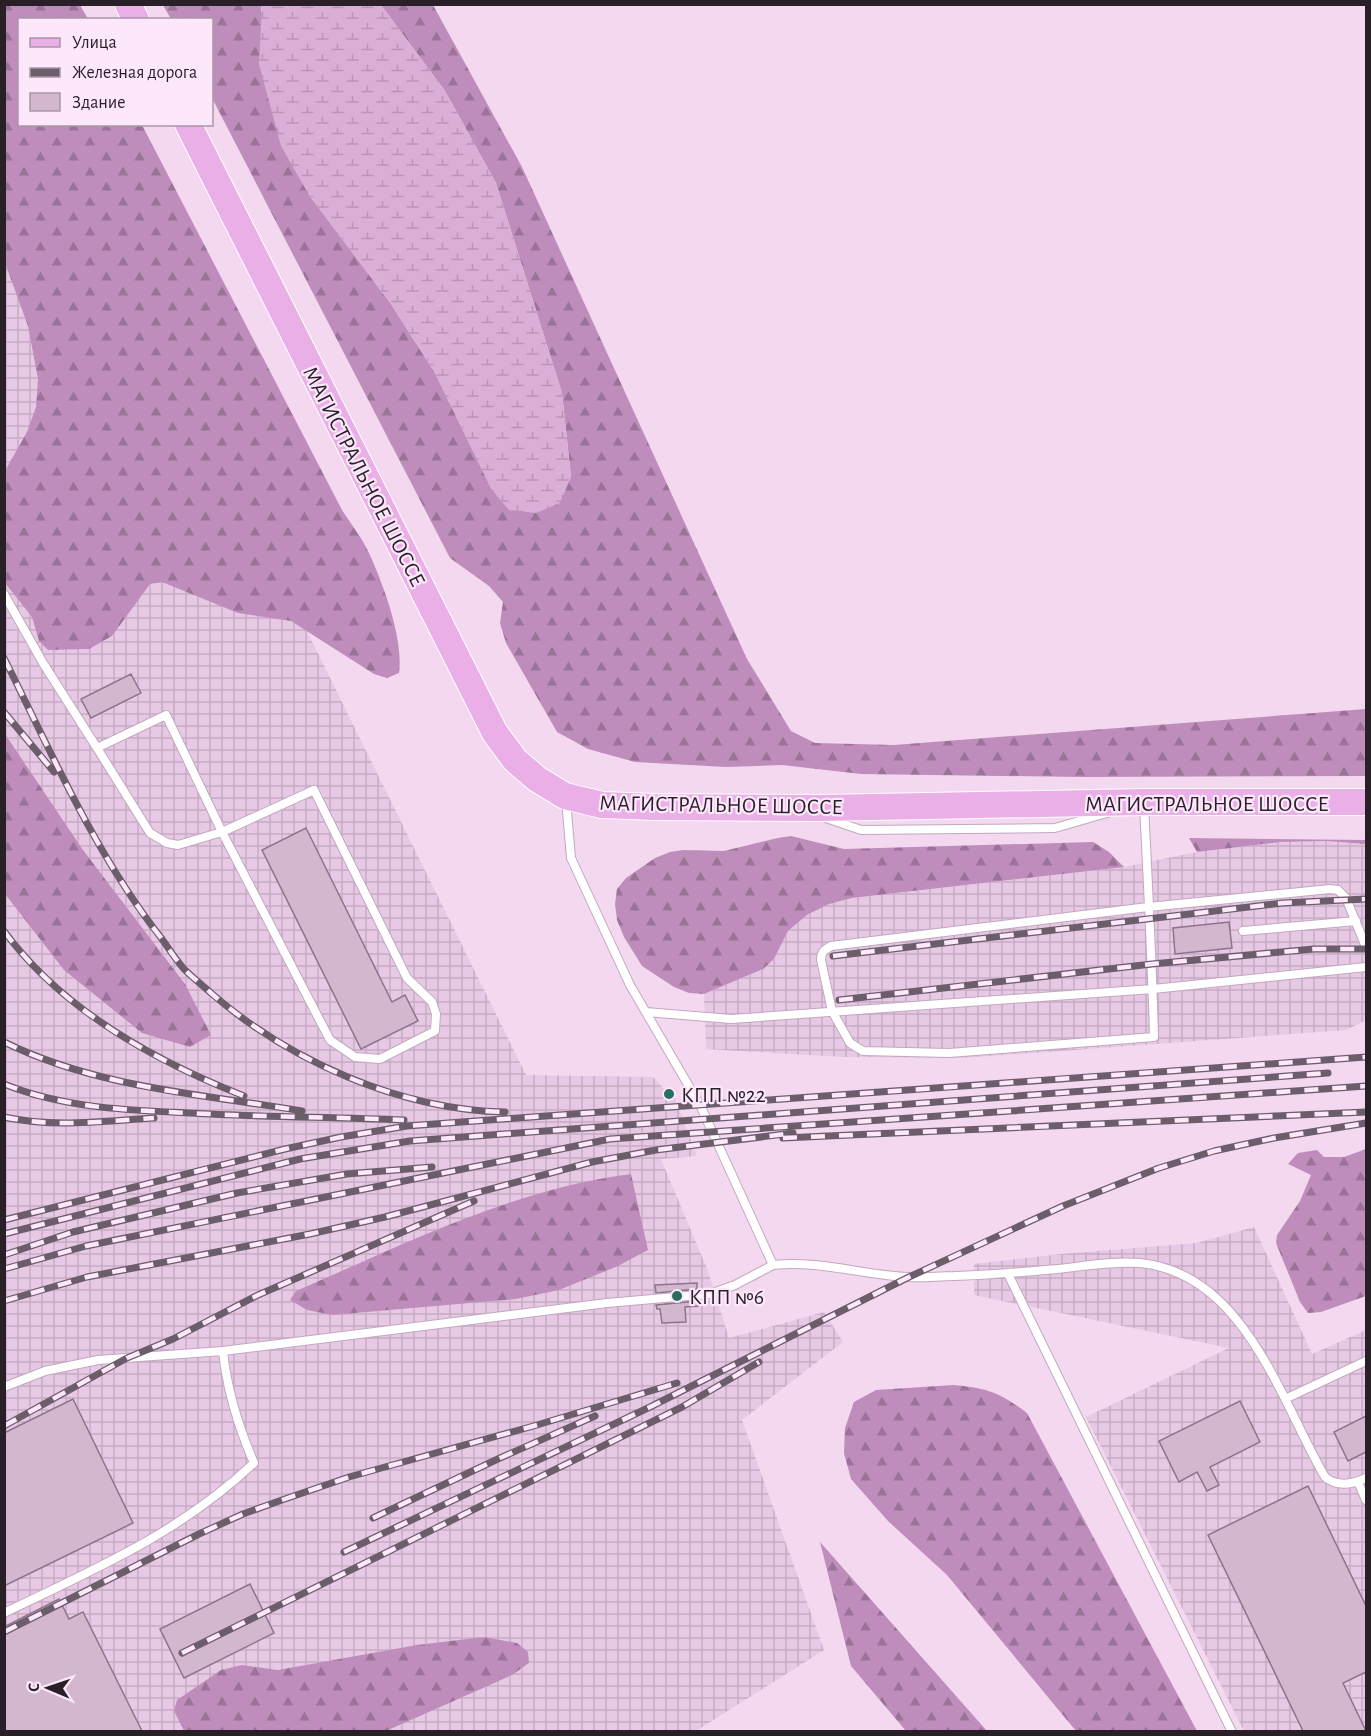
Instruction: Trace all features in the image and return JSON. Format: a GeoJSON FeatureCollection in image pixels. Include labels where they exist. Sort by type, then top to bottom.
{"type":"FeatureCollection","features":[{"type":"Feature","properties":{"kind":"main road"},"geometry":{"type":"LineString","coordinates":[[128,4],[135,18]]}},
{"type":"Feature","properties":{"kind":"main road","name":"МАГИСТРАЛЬНОЕ ШОССЕ"},"geometry":{"type":"LineString","coordinates":[[189,126],[495,733],[515,760],[537,779],[565,796],[602,805],[797,808],[1144,802],[1366,802]]}},
{"type":"Feature","properties":{"kind":"lane"},"geometry":{"type":"LineString","coordinates":[[4,594],[43,663],[150,833],[158,839],[178,845],[222,832],[314,790],[407,978],[432,1002],[435,1031],[380,1059],[355,1057],[330,1040],[222,832],[166,715],[97,748]]}},
{"type":"Feature","properties":{"kind":"lane"},"geometry":{"type":"LineString","coordinates":[[565,796],[572,858],[630,985],[701,1107],[773,1265]]}},
{"type":"Feature","properties":{"kind":"lane"},"geometry":{"type":"LineString","coordinates":[[1144,802],[1148,908],[1153,989],[1154,1038],[949,1053],[863,1051],[850,1043],[832,1011],[821,960],[821,954],[831,946],[1148,908],[1330,889],[1342,893],[1366,947]]}},
{"type":"Feature","properties":{"kind":"lane"},"geometry":{"type":"LineString","coordinates":[[1243,931],[1356,921]]}},
{"type":"Feature","properties":{"kind":"lane"},"geometry":{"type":"LineString","coordinates":[[646,1012],[731,1019],[1153,989],[1366,967]]}},
{"type":"Feature","properties":{"kind":"lane"},"geometry":{"type":"LineString","coordinates":[[4,1387],[45,1371],[98,1360],[223,1350],[607,1303],[710,1294],[735,1285],[773,1265],[807,1263],[909,1278],[1008,1274],[1112,1263],[1139,1263],[1179,1272],[1206,1289],[1237,1321],[1256,1348],[1285,1399],[1324,1477],[1330,1482],[1337,1483],[1362,1480],[1366,1500]]}},
{"type":"Feature","properties":{"kind":"lane"},"geometry":{"type":"LineString","coordinates":[[1008,1274],[1232,1731]]}},
{"type":"Feature","properties":{"kind":"lane"},"geometry":{"type":"LineString","coordinates":[[4,1613],[137,1548],[171,1528],[223,1491],[254,1463],[233,1408],[226,1380],[223,1350]]}},
{"type":"Feature","properties":{"kind":"lane"},"geometry":{"type":"LineString","coordinates":[[1285,1399],[1366,1361]]}},
{"type":"Feature","properties":{"kind":"shaded area"},"geometry":{"type":"Polygon","coordinates":[[[4,217],[228,471],[526,1075],[653,1077],[663,1088],[675,1088],[675,1099],[697,1156],[661,1159],[708,1271],[729,1338],[824,1312],[843,1342],[742,1420],[824,1650],[696,1731],[5,1731],[4,217]]]}},
{"type":"Feature","properties":{"kind":"shaded area"},"geometry":{"type":"Polygon","coordinates":[[[1326,841],[1366,844],[1366,1020],[1346,1030],[963,1058],[843,1057],[706,1049],[704,994],[763,969],[774,959],[788,931],[807,915],[829,904],[852,898],[1124,867],[1197,852],[1281,842],[1326,841]]]}},
{"type":"Feature","properties":{"kind":"shaded area"},"geometry":{"type":"Polygon","coordinates":[[[1254,1227],[1312,1354],[1366,1330],[1366,1731],[1244,1731],[1086,1417],[1229,1348],[974,1295],[974,1264],[1197,1243],[1254,1227]]]}},
{"type":"Feature","properties":{"kind":"green space"},"geometry":{"type":"Polygon","coordinates":[[[5,4],[80,5],[87,18],[18,18],[18,126],[143,126],[342,510],[367,549],[385,593],[395,627],[400,659],[399,673],[387,678],[374,674],[291,621],[238,613],[162,582],[150,584],[112,636],[89,649],[48,650],[39,641],[32,617],[5,583],[5,471],[27,432],[36,407],[38,379],[28,326],[5,263],[5,4]]]}},
{"type":"Feature","properties":{"kind":"green space"},"geometry":{"type":"Polygon","coordinates":[[[163,5],[262,5],[261,9],[309,195],[391,304],[435,373],[492,490],[571,477],[562,393],[496,183],[445,91],[381,5],[433,5],[522,167],[747,659],[791,731],[815,743],[894,745],[1366,709],[1366,776],[1082,777],[861,774],[782,765],[726,767],[635,762],[588,749],[557,732],[506,643],[500,623],[503,602],[489,586],[450,558],[213,100],[213,18],[170,18],[163,5]]]}},
{"type":"Feature","properties":{"kind":"green space"},"geometry":{"type":"Polygon","coordinates":[[[262,5],[381,5],[445,91],[496,183],[562,393],[571,477],[560,503],[536,513],[509,510],[492,490],[435,373],[391,304],[309,195],[281,146],[259,64],[262,5]]]}},
{"type":"Feature","properties":{"kind":"green space"},"geometry":{"type":"Polygon","coordinates":[[[5,734],[83,850],[185,984],[211,1035],[190,1047],[142,1033],[64,970],[5,894],[5,734]]]}},
{"type":"Feature","properties":{"kind":"green space"},"geometry":{"type":"Polygon","coordinates":[[[791,836],[844,849],[1093,842],[1109,852],[1124,867],[852,898],[829,904],[807,915],[788,931],[774,959],[763,969],[704,994],[689,993],[674,987],[642,966],[624,937],[617,920],[615,904],[617,889],[626,878],[655,858],[670,852],[724,851],[791,836]]]}},
{"type":"Feature","properties":{"kind":"green space"},"geometry":{"type":"Polygon","coordinates":[[[1189,838],[1366,840],[1366,844],[1326,841],[1281,842],[1197,852],[1189,838]]]}},
{"type":"Feature","properties":{"kind":"green space"},"geometry":{"type":"Polygon","coordinates":[[[1366,1149],[1366,1296],[1321,1312],[1308,1313],[1300,1302],[1276,1243],[1277,1235],[1300,1201],[1311,1175],[1288,1164],[1298,1153],[1317,1150],[1324,1157],[1344,1157],[1366,1149]]]}},
{"type":"Feature","properties":{"kind":"green space"},"geometry":{"type":"Polygon","coordinates":[[[631,1174],[648,1250],[618,1266],[559,1290],[516,1299],[332,1315],[307,1310],[290,1300],[296,1291],[460,1220],[544,1192],[587,1181],[631,1174]]]}},
{"type":"Feature","properties":{"kind":"green space"},"geometry":{"type":"Polygon","coordinates":[[[953,1385],[992,1392],[1027,1413],[1197,1731],[1076,1731],[947,1575],[888,1521],[851,1479],[844,1453],[845,1428],[854,1402],[876,1390],[953,1385]]]}},
{"type":"Feature","properties":{"kind":"green space"},"geometry":{"type":"Polygon","coordinates":[[[820,1542],[987,1731],[906,1731],[851,1666],[820,1542]]]}},
{"type":"Feature","properties":{"kind":"green space"},"geometry":{"type":"Polygon","coordinates":[[[484,1637],[517,1643],[528,1652],[529,1663],[512,1675],[386,1731],[184,1731],[174,1711],[177,1700],[221,1670],[242,1665],[278,1670],[417,1645],[484,1637]]]}},
{"type":"Feature","properties":{"kind":"building"},"geometry":{"type":"Polygon","coordinates":[[[131,674],[141,693],[91,718],[81,699],[131,674]]]}},
{"type":"Feature","properties":{"kind":"building"},"geometry":{"type":"Polygon","coordinates":[[[306,828],[392,1002],[405,995],[418,1021],[361,1049],[262,850],[306,828]]]}},
{"type":"Feature","properties":{"kind":"building"},"geometry":{"type":"Polygon","coordinates":[[[1229,922],[1232,948],[1175,954],[1173,928],[1229,922]]]}},
{"type":"Feature","properties":{"kind":"building"},"geometry":{"type":"Polygon","coordinates":[[[697,1283],[697,1289],[656,1293],[655,1285],[697,1283]]]}},
{"type":"Feature","properties":{"kind":"building"},"geometry":{"type":"Polygon","coordinates":[[[698,1301],[699,1306],[685,1307],[686,1322],[662,1323],[660,1309],[657,1309],[656,1305],[698,1301]]]}},
{"type":"Feature","properties":{"kind":"building"},"geometry":{"type":"Polygon","coordinates":[[[73,1399],[133,1523],[4,1586],[4,1433],[73,1399]]]}},
{"type":"Feature","properties":{"kind":"building"},"geometry":{"type":"Polygon","coordinates":[[[1240,1401],[1260,1442],[1210,1467],[1219,1485],[1207,1491],[1197,1472],[1179,1482],[1159,1441],[1240,1401]]]}},
{"type":"Feature","properties":{"kind":"building"},"geometry":{"type":"Polygon","coordinates":[[[1366,1416],[1366,1452],[1348,1461],[1334,1432],[1366,1416]]]}},
{"type":"Feature","properties":{"kind":"building"},"geometry":{"type":"Polygon","coordinates":[[[1308,1486],[1366,1606],[1366,1672],[1343,1683],[1366,1731],[1303,1731],[1208,1535],[1308,1486]]]}},
{"type":"Feature","properties":{"kind":"building"},"geometry":{"type":"Polygon","coordinates":[[[250,1584],[274,1633],[184,1678],[160,1629],[250,1584]]]}},
{"type":"Feature","properties":{"kind":"building"},"geometry":{"type":"Polygon","coordinates":[[[59,1599],[69,1619],[83,1612],[142,1731],[4,1731],[4,1627],[59,1599]]]}},
{"type":"Feature","properties":{"kind":"railway"},"geometry":{"type":"LineString","coordinates":[[4,658],[57,767],[95,838],[138,906],[190,975],[242,1018],[275,1040],[348,1077],[426,1102],[466,1109],[505,1112]]}},
{"type":"Feature","properties":{"kind":"railway"},"geometry":{"type":"LineString","coordinates":[[4,712],[54,772]]}},
{"type":"Feature","properties":{"kind":"railway"},"geometry":{"type":"LineString","coordinates":[[833,956],[1283,903],[1366,899]]}},
{"type":"Feature","properties":{"kind":"railway"},"geometry":{"type":"LineString","coordinates":[[4,931],[53,985],[112,1030],[177,1067],[244,1096]]}},
{"type":"Feature","properties":{"kind":"railway"},"geometry":{"type":"LineString","coordinates":[[839,1000],[1152,964],[1314,949],[1366,949]]}},
{"type":"Feature","properties":{"kind":"railway"},"geometry":{"type":"LineString","coordinates":[[4,1042],[76,1070],[113,1080],[302,1111]]}},
{"type":"Feature","properties":{"kind":"railway"},"geometry":{"type":"LineString","coordinates":[[4,1220],[285,1149],[407,1126],[1366,1057]]}},
{"type":"Feature","properties":{"kind":"railway"},"geometry":{"type":"LineString","coordinates":[[4,1234],[300,1159],[410,1141],[1328,1073]]}},
{"type":"Feature","properties":{"kind":"railway"},"geometry":{"type":"LineString","coordinates":[[4,1084],[49,1098],[118,1109],[404,1120]]}},
{"type":"Feature","properties":{"kind":"railway"},"geometry":{"type":"LineString","coordinates":[[4,1269],[86,1246],[610,1139],[1366,1086]]}},
{"type":"Feature","properties":{"kind":"railway"},"geometry":{"type":"LineString","coordinates":[[783,1138],[1366,1112]]}},
{"type":"Feature","properties":{"kind":"railway"},"geometry":{"type":"LineString","coordinates":[[4,1117],[60,1123],[154,1118]]}},
{"type":"Feature","properties":{"kind":"railway"},"geometry":{"type":"LineString","coordinates":[[344,1552],[650,1407],[909,1277],[1063,1206],[1159,1168],[1214,1151],[1274,1138],[1366,1123]]}},
{"type":"Feature","properties":{"kind":"railway"},"geometry":{"type":"LineString","coordinates":[[4,1301],[87,1277],[310,1234],[385,1217],[592,1162],[656,1150],[793,1133]]}},
{"type":"Feature","properties":{"kind":"railway"},"geometry":{"type":"LineString","coordinates":[[4,1255],[73,1232],[237,1193],[347,1174],[432,1167]]}},
{"type":"Feature","properties":{"kind":"railway"},"geometry":{"type":"LineString","coordinates":[[4,1426],[127,1358],[173,1339],[258,1295],[474,1201]]}},
{"type":"Feature","properties":{"kind":"railway"},"geometry":{"type":"LineString","coordinates":[[182,1653],[682,1407],[759,1362]]}},
{"type":"Feature","properties":{"kind":"railway"},"geometry":{"type":"LineString","coordinates":[[4,1632],[243,1514],[349,1477],[537,1425],[677,1383]]}},
{"type":"Feature","properties":{"kind":"railway"},"geometry":{"type":"LineString","coordinates":[[373,1518],[595,1416]]}},
{"type":"Feature","properties":{"kind":"place","name":"КПП №22"},"geometry":{"type":"Point","coordinates":[669,1094]}},
{"type":"Feature","properties":{"kind":"place","name":"КПП №6"},"geometry":{"type":"Point","coordinates":[677,1296]}}]}
